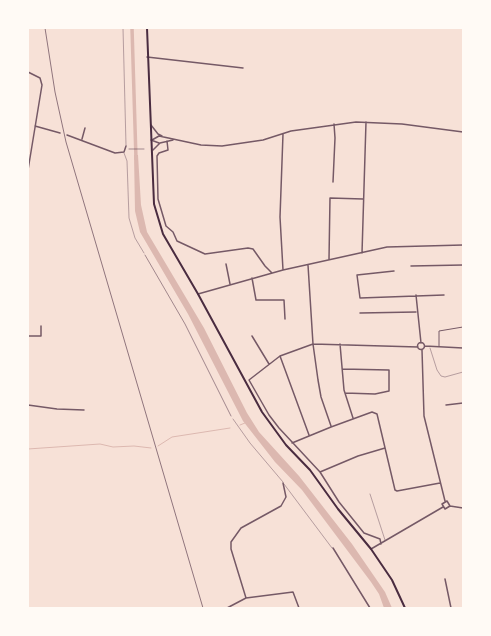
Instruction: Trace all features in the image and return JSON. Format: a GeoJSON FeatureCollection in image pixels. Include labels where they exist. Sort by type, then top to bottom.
{"type":"FeatureCollection","features":[{"type":"Feature","properties":{"kind":"main road"},"geometry":{"type":"LineString","coordinates":[[147,28],[154,204],[159,223],[250,391],[272,427],[371,549],[392,580],[405,608]]}},
{"type":"Feature","properties":{"kind":"street"},"geometry":{"type":"LineString","coordinates":[[147,57],[243,68]]}},
{"type":"Feature","properties":{"kind":"street"},"geometry":{"type":"LineString","coordinates":[[28,72],[38,76],[42,82],[28,170]]}},
{"type":"Feature","properties":{"kind":"street"},"geometry":{"type":"LineString","coordinates":[[362,253],[366,122]]}},
{"type":"Feature","properties":{"kind":"street"},"geometry":{"type":"LineString","coordinates":[[151,140],[159,136],[201,145],[222,146],[259,141],[282,134],[334,124],[366,122],[402,124],[463,132]]}},
{"type":"Feature","properties":{"kind":"street"},"geometry":{"type":"LineString","coordinates":[[150,124],[158,134],[164,137]]}},
{"type":"Feature","properties":{"kind":"street"},"geometry":{"type":"LineString","coordinates":[[333,182],[335,138],[334,124]]}},
{"type":"Feature","properties":{"kind":"street"},"geometry":{"type":"LineString","coordinates":[[35,126],[60,133]]}},
{"type":"Feature","properties":{"kind":"street"},"geometry":{"type":"LineString","coordinates":[[82,140],[85,128]]}},
{"type":"Feature","properties":{"kind":"street"},"geometry":{"type":"LineString","coordinates":[[282,134],[280,216],[283,270]]}},
{"type":"Feature","properties":{"kind":"street"},"geometry":{"type":"LineString","coordinates":[[67,135],[111,152],[124,152],[126,146]]}},
{"type":"Feature","properties":{"kind":"street"},"geometry":{"type":"LineString","coordinates":[[151,140],[160,143]]}},
{"type":"Feature","properties":{"kind":"street"},"geometry":{"type":"LineString","coordinates":[[152,152],[160,143],[177,140]]}},
{"type":"Feature","properties":{"kind":"street"},"geometry":{"type":"LineString","coordinates":[[167,141],[168,150],[159,153],[157,156],[158,194],[162,218],[177,241],[205,254],[248,248],[253,249],[272,273]]}},
{"type":"Feature","properties":{"kind":"street"},"geometry":{"type":"LineString","coordinates":[[329,260],[330,198],[363,199]]}},
{"type":"Feature","properties":{"kind":"street"},"geometry":{"type":"LineString","coordinates":[[198,294],[283,270],[362,253],[400,246],[463,245]]}},
{"type":"Feature","properties":{"kind":"street"},"geometry":{"type":"LineString","coordinates":[[226,264],[230,284]]}},
{"type":"Feature","properties":{"kind":"street"},"geometry":{"type":"LineString","coordinates":[[308,265],[313,344],[321,397],[331,427]]}},
{"type":"Feature","properties":{"kind":"street"},"geometry":{"type":"LineString","coordinates":[[411,266],[463,265]]}},
{"type":"Feature","properties":{"kind":"street"},"geometry":{"type":"LineString","coordinates":[[394,271],[357,275],[360,298],[444,295]]}},
{"type":"Feature","properties":{"kind":"street"},"geometry":{"type":"LineString","coordinates":[[252,278],[256,300],[284,300],[285,319]]}},
{"type":"Feature","properties":{"kind":"street"},"geometry":{"type":"LineString","coordinates":[[416,295],[416,312],[421,343],[430,347],[463,348]]}},
{"type":"Feature","properties":{"kind":"street"},"geometry":{"type":"LineString","coordinates":[[360,313],[416,312]]}},
{"type":"Feature","properties":{"kind":"street"},"geometry":{"type":"LineString","coordinates":[[28,336],[41,336],[41,326]]}},
{"type":"Feature","properties":{"kind":"street"},"geometry":{"type":"LineString","coordinates":[[439,347],[438,331],[463,327]]}},
{"type":"Feature","properties":{"kind":"street"},"geometry":{"type":"LineString","coordinates":[[252,336],[269,364]]}},
{"type":"Feature","properties":{"kind":"street"},"geometry":{"type":"LineString","coordinates":[[418,347],[421,343]]}},
{"type":"Feature","properties":{"kind":"street"},"geometry":{"type":"LineString","coordinates":[[381,544],[380,539],[364,533],[327,484],[320,472],[292,443],[269,415],[249,380],[280,356],[313,344],[418,347],[422,350]]}},
{"type":"Feature","properties":{"kind":"street"},"geometry":{"type":"LineString","coordinates":[[340,344],[345,393],[353,418]]}},
{"type":"Feature","properties":{"kind":"street"},"geometry":{"type":"LineString","coordinates":[[425,346],[422,350],[424,416],[445,501],[442,504],[443,508]]}},
{"type":"Feature","properties":{"kind":"street"},"geometry":{"type":"LineString","coordinates":[[280,356],[309,436]]}},
{"type":"Feature","properties":{"kind":"street"},"geometry":{"type":"LineString","coordinates":[[342,369],[389,370],[389,391],[374,394],[345,393]]}},
{"type":"Feature","properties":{"kind":"street"},"geometry":{"type":"LineString","coordinates":[[250,391],[254,389]]}},
{"type":"Feature","properties":{"kind":"street"},"geometry":{"type":"LineString","coordinates":[[446,405],[463,403]]}},
{"type":"Feature","properties":{"kind":"street"},"geometry":{"type":"LineString","coordinates":[[28,405],[57,409],[84,410]]}},
{"type":"Feature","properties":{"kind":"street"},"geometry":{"type":"LineString","coordinates":[[292,443],[353,418],[372,412],[377,414],[395,490],[398,491],[440,483]]}},
{"type":"Feature","properties":{"kind":"street"},"geometry":{"type":"LineString","coordinates":[[320,472],[358,456],[385,448]]}},
{"type":"Feature","properties":{"kind":"street"},"geometry":{"type":"LineString","coordinates":[[301,461],[305,457]]}},
{"type":"Feature","properties":{"kind":"street"},"geometry":{"type":"LineString","coordinates":[[246,598],[231,549],[231,542],[241,528],[281,506],[286,495],[283,482]]}},
{"type":"Feature","properties":{"kind":"street"},"geometry":{"type":"LineString","coordinates":[[322,487],[327,484]]}},
{"type":"Feature","properties":{"kind":"street"},"geometry":{"type":"LineString","coordinates":[[445,501],[450,502],[450,506]]}},
{"type":"Feature","properties":{"kind":"street"},"geometry":{"type":"LineString","coordinates":[[371,549],[443,508],[447,509],[450,506],[463,508]]}},
{"type":"Feature","properties":{"kind":"street"},"geometry":{"type":"LineString","coordinates":[[332,548],[370,608]]}},
{"type":"Feature","properties":{"kind":"street"},"geometry":{"type":"LineString","coordinates":[[445,579],[451,608]]}},
{"type":"Feature","properties":{"kind":"street"},"geometry":{"type":"LineString","coordinates":[[228,608],[246,598],[293,592],[299,608]]}},
{"type":"Feature","properties":{"kind":"lane"},"geometry":{"type":"LineString","coordinates":[[123,28],[126,146]]}},
{"type":"Feature","properties":{"kind":"lane"},"geometry":{"type":"LineString","coordinates":[[124,152],[127,157],[129,218],[135,238],[144,253]]}},
{"type":"Feature","properties":{"kind":"lane"},"geometry":{"type":"LineString","coordinates":[[430,347],[437,370],[441,376],[445,377],[463,372]]}},
{"type":"Feature","properties":{"kind":"lane"},"geometry":{"type":"LineString","coordinates":[[233,419],[250,443],[283,482],[332,548]]}},
{"type":"Feature","properties":{"kind":"lane"},"geometry":{"type":"LineString","coordinates":[[370,494],[385,541]]}},
{"type":"Feature","properties":{"kind":"path"},"geometry":{"type":"LineString","coordinates":[[129,149],[144,149]]}},
{"type":"Feature","properties":{"kind":"path"},"geometry":{"type":"LineString","coordinates":[[144,253],[179,313],[233,419]]}},
{"type":"Feature","properties":{"kind":"shaded area"},"geometry":{"type":"Polygon","coordinates":[[[134,155],[138,155],[141,205],[147,232],[204,328],[247,413],[259,432],[299,476],[352,544],[385,592],[392,608],[384,608],[379,594],[371,582],[302,490],[275,462],[243,421],[188,314],[140,232],[135,211],[134,155]]]}},
{"type":"Feature","properties":{"kind":"waterway"},"geometry":{"type":"LineString","coordinates":[[132,28],[136,159]]}},
{"type":"Feature","properties":{"kind":"waterway"},"geometry":{"type":"LineString","coordinates":[[240,425],[245,423]]}},
{"type":"Feature","properties":{"kind":"waterway"},"geometry":{"type":"LineString","coordinates":[[158,446],[172,437],[230,428]]}},
{"type":"Feature","properties":{"kind":"waterway"},"geometry":{"type":"LineString","coordinates":[[28,449],[100,444],[113,447],[134,446],[151,448]]}},
{"type":"Feature","properties":{"kind":"railway"},"geometry":{"type":"LineString","coordinates":[[45,28],[55,92],[66,142],[203,608]]}}]}
